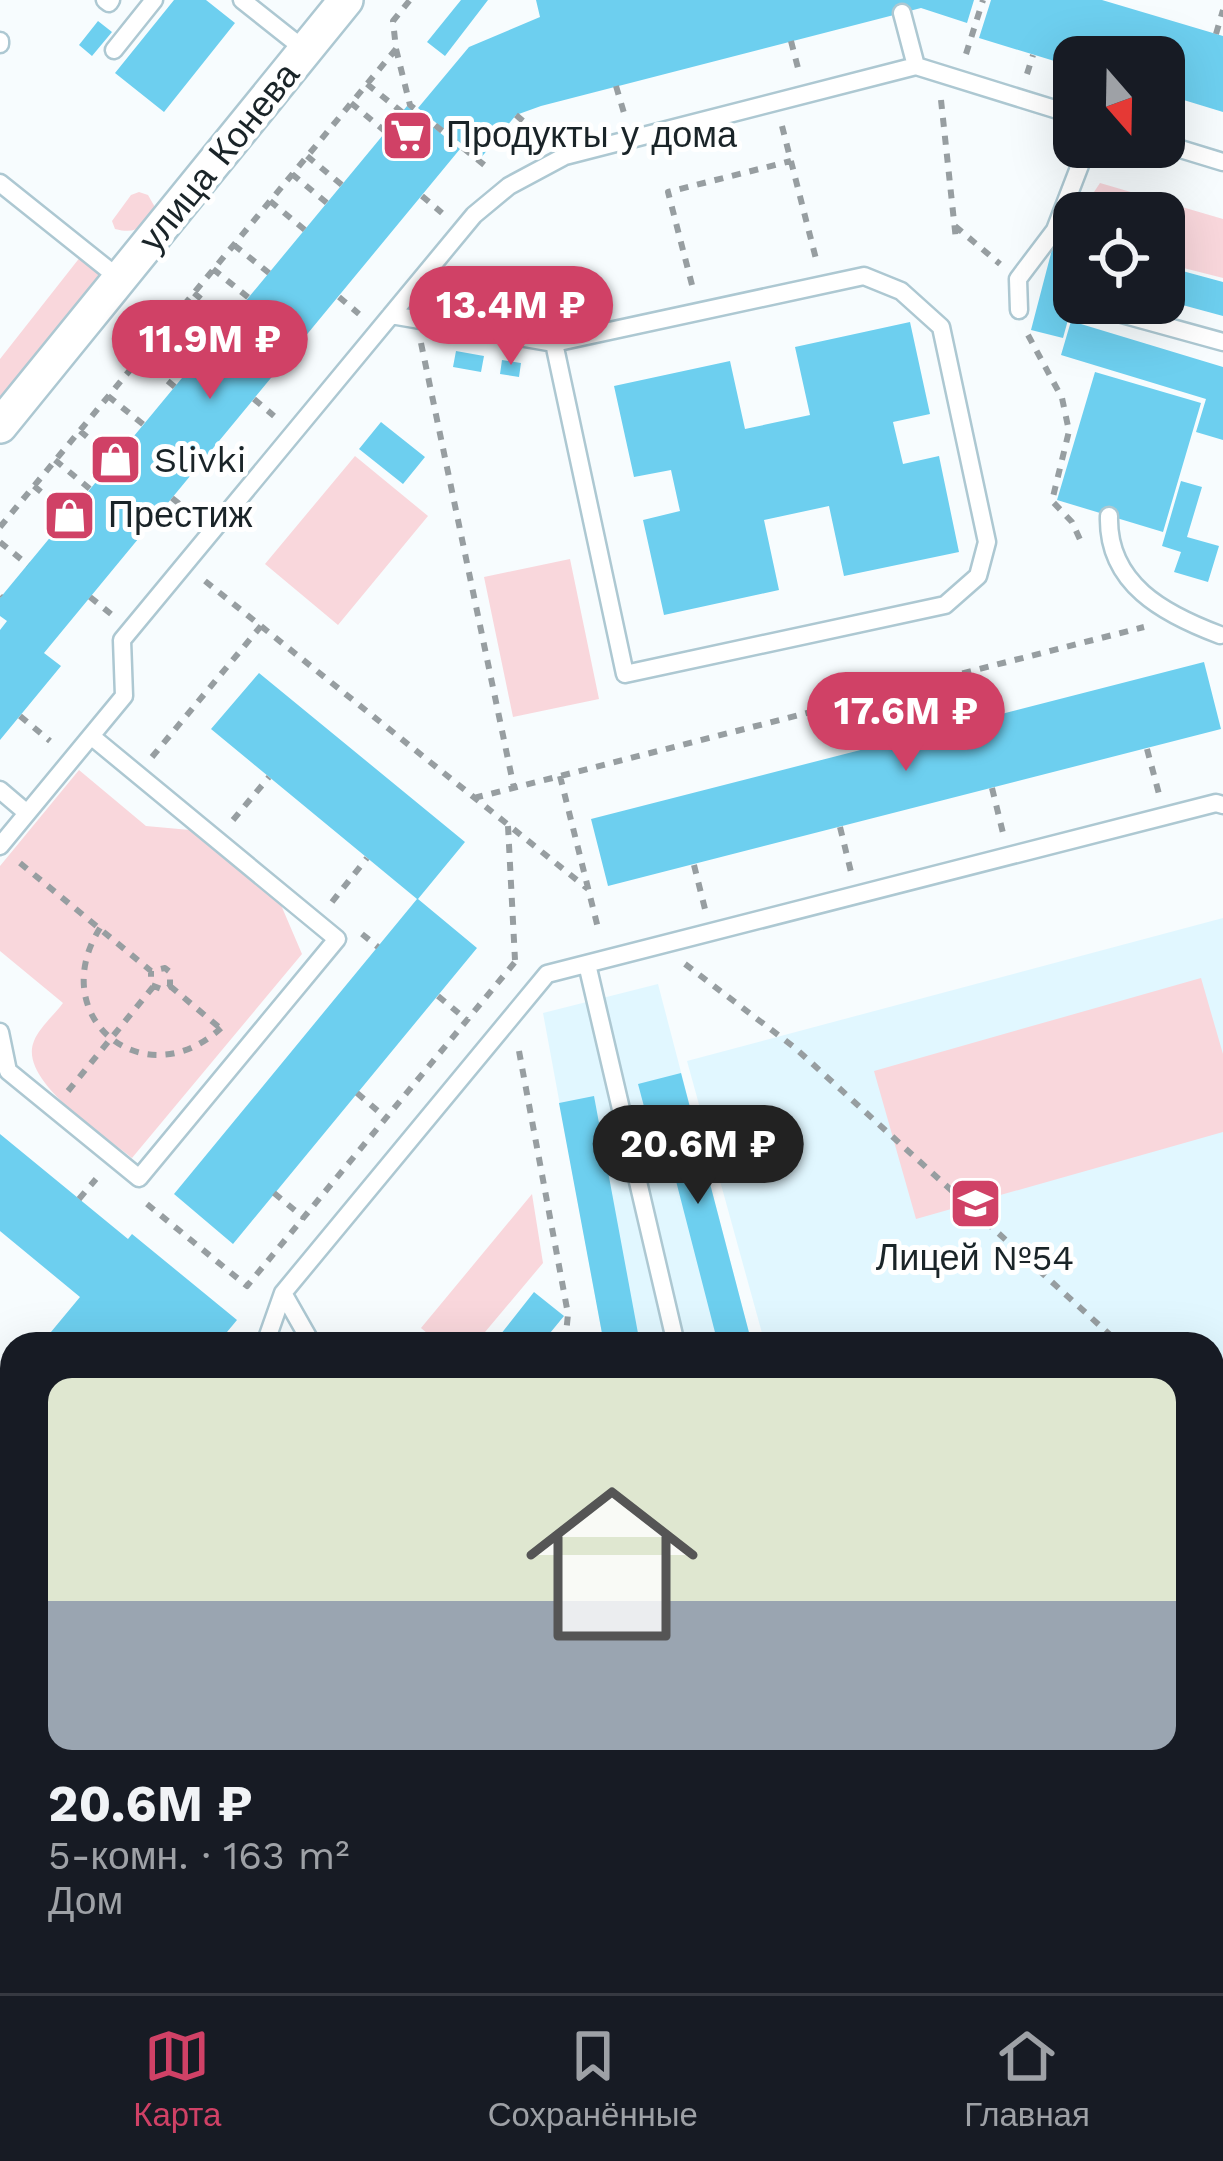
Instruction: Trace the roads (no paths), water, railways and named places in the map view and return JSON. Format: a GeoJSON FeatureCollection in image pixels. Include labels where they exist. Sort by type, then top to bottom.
{"type":"FeatureCollection","features":[{"type":"Feature","properties":{"kind":"street","name":"улица Конева"},"geometry":{"type":"LineString","coordinates":[[0,427],[346,0]]}},
{"type":"Feature","properties":{"kind":"lane"},"geometry":{"type":"LineString","coordinates":[[114,50],[154,0]]}},
{"type":"Feature","properties":{"kind":"lane"},"geometry":{"type":"LineString","coordinates":[[253,3],[305,50]]}},
{"type":"Feature","properties":{"kind":"lane"},"geometry":{"type":"LineString","coordinates":[[902,13],[916,66]]}},
{"type":"Feature","properties":{"kind":"lane"},"geometry":{"type":"LineString","coordinates":[[0,846],[124,696],[122,640],[473,215],[509,186],[565,156],[916,66],[1053,109]]}},
{"type":"Feature","properties":{"kind":"lane"},"geometry":{"type":"LineString","coordinates":[[1185,150],[1223,162]]}},
{"type":"Feature","properties":{"kind":"lane"},"geometry":{"type":"LineString","coordinates":[[1019,310],[1018,279],[1055,230],[1080,168]]}},
{"type":"Feature","properties":{"kind":"lane"},"geometry":{"type":"LineString","coordinates":[[0,182],[120,279]]}},
{"type":"Feature","properties":{"kind":"lane"},"geometry":{"type":"LineString","coordinates":[[391,315],[554,343],[864,276],[902,291],[941,327],[987,542],[978,576],[945,604],[625,674],[554,343]]}},
{"type":"Feature","properties":{"kind":"lane"},"geometry":{"type":"LineString","coordinates":[[1156,324],[1223,342]]}},
{"type":"Feature","properties":{"kind":"lane"},"geometry":{"type":"LineString","coordinates":[[1109,516],[1116,562],[1135,589],[1176,618],[1222,633]]}},
{"type":"Feature","properties":{"kind":"lane"},"geometry":{"type":"LineString","coordinates":[[0,1032],[8,1071],[139,1178],[337,939],[91,736]]}},
{"type":"Feature","properties":{"kind":"lane"},"geometry":{"type":"LineString","coordinates":[[0,790],[27,813]]}},
{"type":"Feature","properties":{"kind":"lane"},"geometry":{"type":"LineString","coordinates":[[269,1332],[283,1293],[547,974],[1216,803],[1223,805]]}},
{"type":"Feature","properties":{"kind":"lane"},"geometry":{"type":"LineString","coordinates":[[587,964],[673,1332]]}},
{"type":"Feature","properties":{"kind":"lane"},"geometry":{"type":"LineString","coordinates":[[283,1293],[305,1332]]}},
{"type":"Feature","properties":{"kind":"place","name":"Продукты у дома"},"geometry":{"type":"Point","coordinates":[407,135]}},
{"type":"Feature","properties":{"kind":"place","name":"Slivki"},"geometry":{"type":"Point","coordinates":[115,460]}},
{"type":"Feature","properties":{"kind":"place","name":"Престиж"},"geometry":{"type":"Point","coordinates":[69,515]}},
{"type":"Feature","properties":{"kind":"place","name":"Лицей №54"},"geometry":{"type":"Point","coordinates":[975,1203]}}]}
